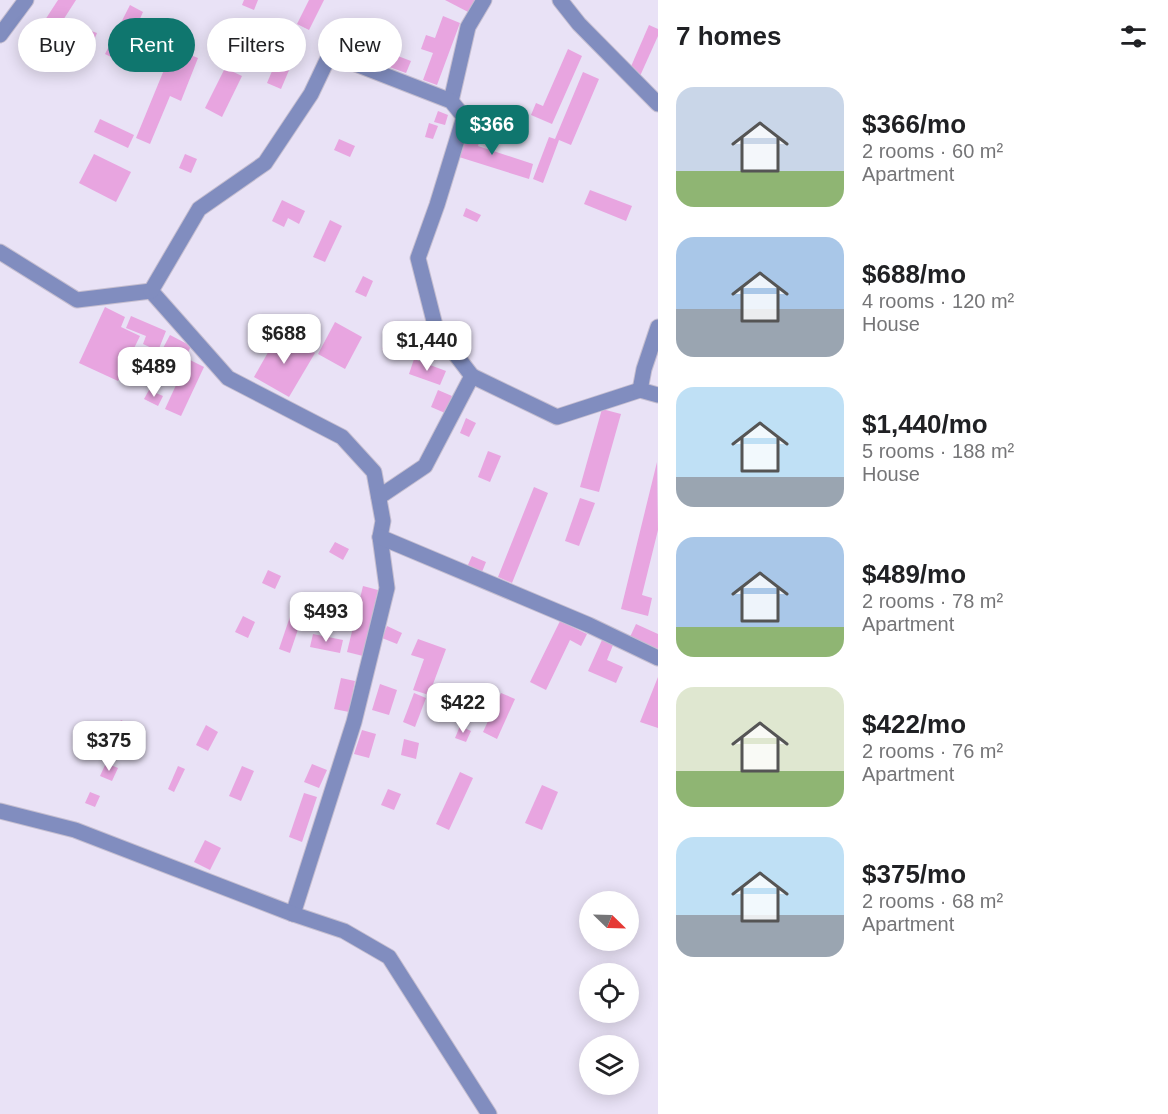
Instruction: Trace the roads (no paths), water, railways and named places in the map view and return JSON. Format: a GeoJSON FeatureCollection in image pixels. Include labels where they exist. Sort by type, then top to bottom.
{"type":"FeatureCollection","features":[{"type":"Feature","properties":{"kind":"street"},"geometry":{"type":"LineString","coordinates":[[0,35],[26,0]]}},
{"type":"Feature","properties":{"kind":"street"},"geometry":{"type":"LineString","coordinates":[[451,101],[468,27],[484,0]]}},
{"type":"Feature","properties":{"kind":"street"},"geometry":{"type":"LineString","coordinates":[[560,0],[579,24],[658,104]]}},
{"type":"Feature","properties":{"kind":"street"},"geometry":{"type":"LineString","coordinates":[[151,291],[199,209],[265,163],[311,94],[330,54],[451,101],[464,117],[418,258],[436,329],[472,376],[557,417],[640,390],[658,395]]}},
{"type":"Feature","properties":{"kind":"street"},"geometry":{"type":"LineString","coordinates":[[0,252],[77,300],[151,291]]}},
{"type":"Feature","properties":{"kind":"street"},"geometry":{"type":"LineString","coordinates":[[151,291],[228,378],[342,437],[374,472],[383,521],[380,537],[387,588],[354,722],[293,914]]}},
{"type":"Feature","properties":{"kind":"street"},"geometry":{"type":"LineString","coordinates":[[640,390],[644,369],[658,327]]}},
{"type":"Feature","properties":{"kind":"street"},"geometry":{"type":"LineString","coordinates":[[379,497],[425,466],[472,376]]}},
{"type":"Feature","properties":{"kind":"street"},"geometry":{"type":"LineString","coordinates":[[380,537],[589,625],[658,658]]}},
{"type":"Feature","properties":{"kind":"street"},"geometry":{"type":"LineString","coordinates":[[0,811],[75,830],[293,914],[344,931],[389,957],[489,1114]]}}]}
